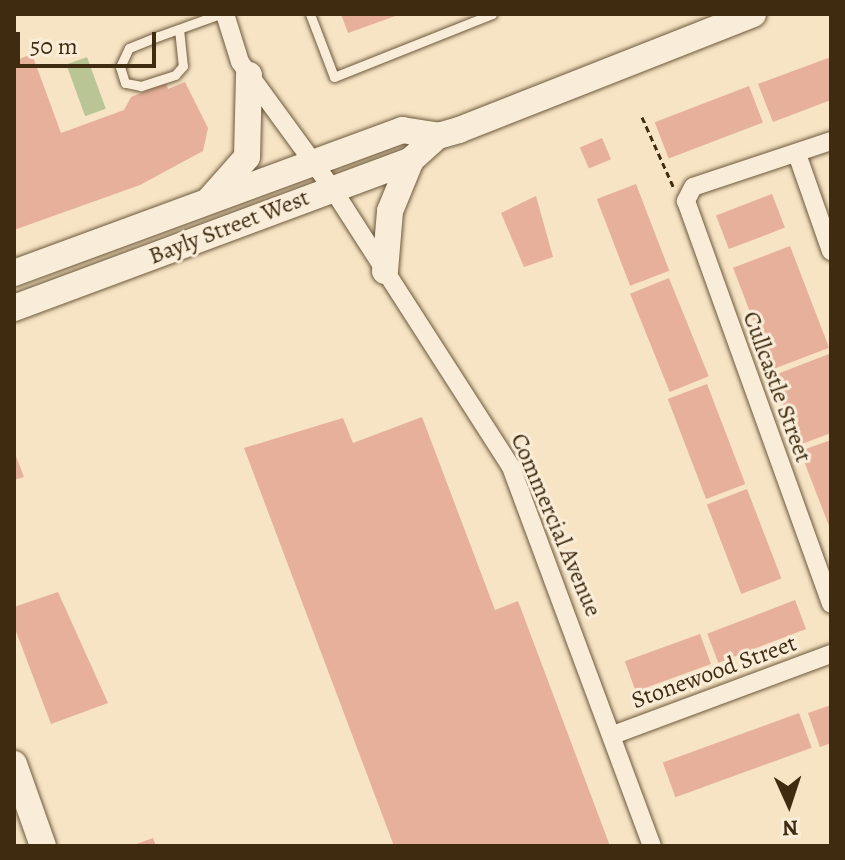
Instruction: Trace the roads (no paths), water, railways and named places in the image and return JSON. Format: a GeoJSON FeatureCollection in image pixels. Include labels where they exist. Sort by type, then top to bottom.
{"type":"FeatureCollection","features":[{"type":"Feature","properties":{"kind":"main road","name":"Bayly Street West"},"geometry":{"type":"LineString","coordinates":[[14,308],[411,160],[438,136],[753,14]]}},
{"type":"Feature","properties":{"kind":"main road"},"geometry":{"type":"LineString","coordinates":[[207,203],[247,157],[249,75]]}},
{"type":"Feature","properties":{"kind":"main road","name":"Bayly Street West"},"geometry":{"type":"LineString","coordinates":[[14,273],[316,166],[402,130],[438,136]]}},
{"type":"Feature","properties":{"kind":"main road"},"geometry":{"type":"LineString","coordinates":[[385,271],[390,211],[411,160]]}},
{"type":"Feature","properties":{"kind":"main road"},"geometry":{"type":"LineString","coordinates":[[14,764],[43,846]]}},
{"type":"Feature","properties":{"kind":"street","name":"Commercial Avenue"},"geometry":{"type":"LineString","coordinates":[[222,14],[249,75],[332,188],[511,467],[652,846]]}},
{"type":"Feature","properties":{"kind":"street"},"geometry":{"type":"LineString","coordinates":[[831,141],[797,154],[831,251]]}},
{"type":"Feature","properties":{"kind":"street","name":"Cullcastle Street"},"geometry":{"type":"LineString","coordinates":[[797,154],[690,194],[831,604]]}},
{"type":"Feature","properties":{"kind":"street","name":"Stonewood Street"},"geometry":{"type":"LineString","coordinates":[[613,735],[831,654]]}},
{"type":"Feature","properties":{"kind":"lane"},"geometry":{"type":"LineString","coordinates":[[179,29],[183,66],[175,75],[141,86],[125,83],[120,67],[129,48],[179,29],[222,14]]}},
{"type":"Feature","properties":{"kind":"lane"},"geometry":{"type":"LineString","coordinates":[[310,14],[334,77],[492,14]]}}]}
